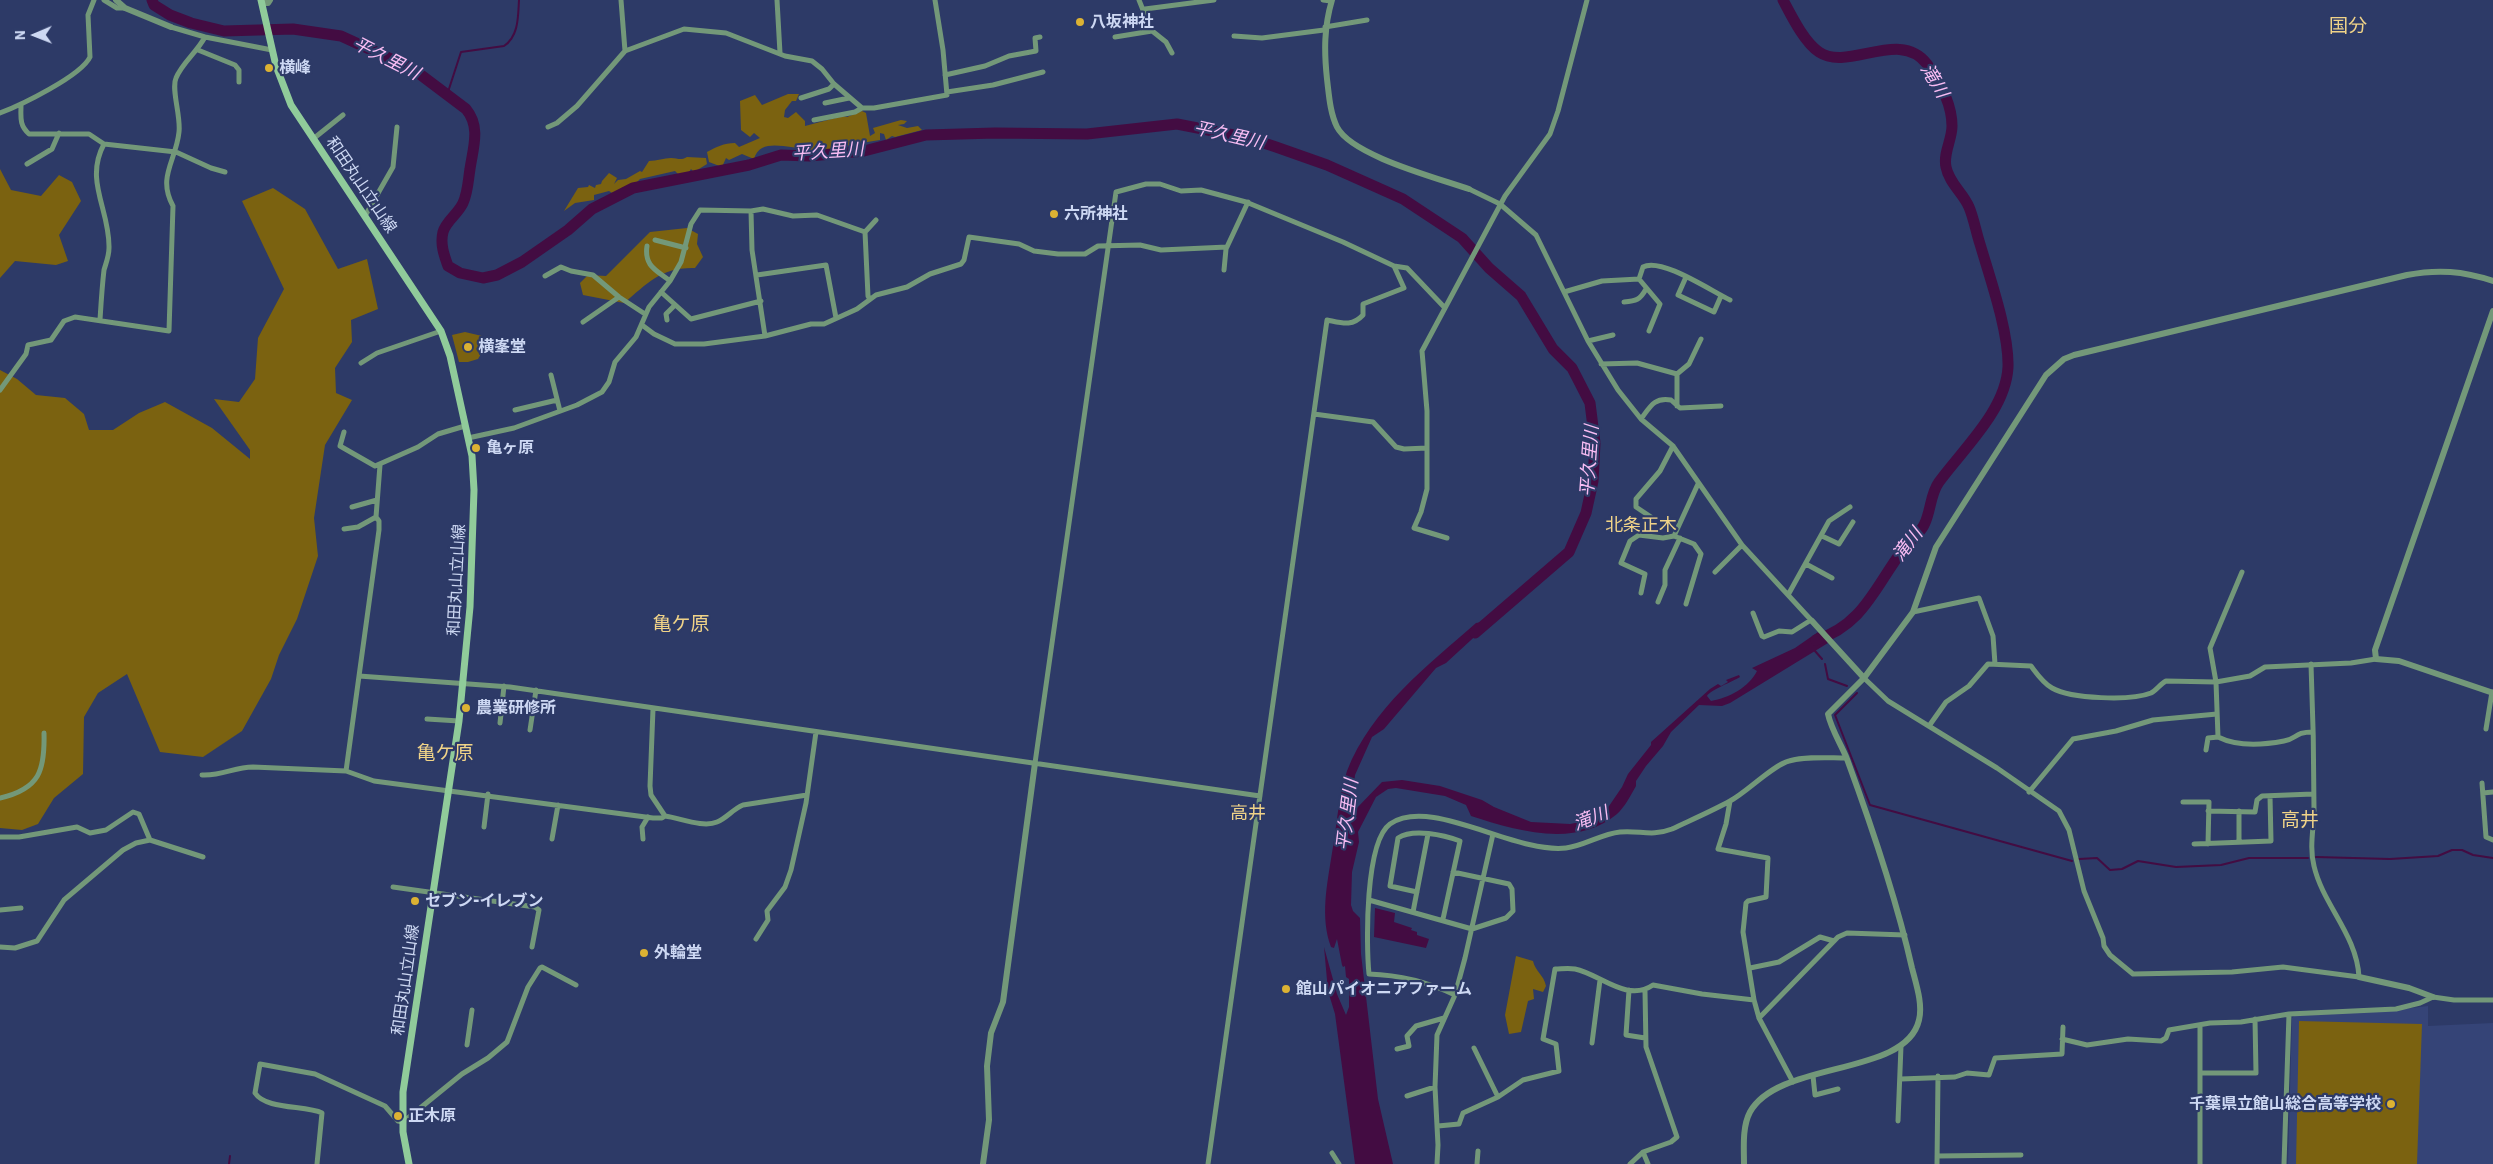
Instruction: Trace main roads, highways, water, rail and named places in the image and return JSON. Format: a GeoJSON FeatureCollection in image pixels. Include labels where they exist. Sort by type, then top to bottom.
{"type":"FeatureCollection","features":[{"type":"Feature","properties":{"kind":"main road","name":"和田丸山立山線"},"geometry":{"type":"LineString","coordinates":[[262,3],[285,92],[313,138],[441,331],[450,356],[474,470],[474,510],[464,683],[403,1092],[403,1122],[409,1164]]}},
{"type":"Feature","properties":{"kind":"water"},"geometry":{"type":"Polygon","coordinates":[[[1482,622],[1486,624],[1483,629],[1446,663],[1436,668],[1384,729],[1372,737],[1355,775],[1351,812],[1382,782],[1402,780],[1440,786],[1482,800],[1531,822],[1570,824],[1590,820],[1607,809],[1622,787],[1628,774],[1651,745],[1651,742],[1710,689],[1718,684],[1721,686],[1728,682],[1726,680],[1739,675],[1740,677],[1707,696],[1711,701],[1738,691],[1749,682],[1757,671],[1752,668],[1795,648],[1818,632],[1828,643],[1730,703],[1722,706],[1699,705],[1671,732],[1663,746],[1636,781],[1636,786],[1620,811],[1601,825],[1583,831],[1564,834],[1525,831],[1471,816],[1466,805],[1445,796],[1396,788],[1388,789],[1376,797],[1358,832],[1359,842],[1352,872],[1351,905],[1353,911],[1360,918],[1361,954],[1378,1099],[1393,1164],[1355,1164],[1335,1014],[1328,991],[1324,947],[1337,994],[1346,1015],[1349,1007],[1349,979],[1346,977],[1345,966],[1343,967],[1342,965],[1337,939],[1334,948],[1331,947],[1325,913],[1328,877],[1342,791],[1347,771],[1357,749],[1386,708],[1420,672],[1476,623],[1482,622]]]}},
{"type":"Feature","properties":{"kind":"water"},"geometry":{"type":"Polygon","coordinates":[[[1375,908],[1395,913],[1394,922],[1412,928],[1411,930],[1417,932],[1417,935],[1429,939],[1426,948],[1374,937],[1375,908]]]}},
{"type":"Feature","properties":{"kind":"waterway","name":"平久里川"},"geometry":{"type":"LineString","coordinates":[[152,0],[154,5],[170,15],[191,23],[224,31],[293,29],[341,36],[413,69],[466,109],[471,116],[475,130],[468,186],[461,207],[449,221],[443,232],[442,245],[448,266],[460,273],[483,278],[497,275],[522,262],[568,230],[592,209],[633,188],[749,165],[781,155],[810,156],[864,151],[926,135],[995,133],[1087,134],[1177,124],[1249,138],[1327,165],[1403,199],[1462,238],[1489,268],[1521,296],[1553,349],[1572,368],[1590,403],[1595,443],[1593,481],[1586,513],[1569,552],[1475,633]]}},
{"type":"Feature","properties":{"kind":"waterway"},"geometry":{"type":"LineString","coordinates":[[447,95],[461,52],[504,46],[513,37],[517,25],[519,0]]}},
{"type":"Feature","properties":{"kind":"waterway","name":"滝川"},"geometry":{"type":"LineString","coordinates":[[1783,0],[1803,35],[1813,48],[1819,52],[1831,57],[1844,57],[1889,50],[1903,50],[1916,54],[1932,71],[1941,86],[1950,110],[1952,131],[1945,162],[1946,167],[1950,178],[1971,212],[1998,305],[2005,338],[2008,367],[2000,398],[1992,414],[1939,482],[1922,529],[1904,548],[1857,615],[1832,633],[1816,640]]}},
{"type":"Feature","properties":{"kind":"waterway"},"geometry":{"type":"LineString","coordinates":[[1815,651],[1822,659]]}},
{"type":"Feature","properties":{"kind":"waterway"},"geometry":{"type":"LineString","coordinates":[[1825,664],[1828,679],[1847,686]]}},
{"type":"Feature","properties":{"kind":"waterway"},"geometry":{"type":"LineString","coordinates":[[1857,693],[1835,715],[1870,805],[2072,861]]}},
{"type":"Feature","properties":{"kind":"waterway"},"geometry":{"type":"LineString","coordinates":[[2316,857],[2390,859],[2438,856],[2452,850],[2462,850],[2473,855],[2493,858]]}},
{"type":"Feature","properties":{"kind":"waterway"},"geometry":{"type":"LineString","coordinates":[[2079,859],[2097,858],[2110,870],[2122,869],[2138,861],[2176,867],[2221,865],[2249,858],[2308,858]]}},
{"type":"Feature","properties":{"kind":"waterway"},"geometry":{"type":"LineString","coordinates":[[229,1164],[230,1156]]}},
{"type":"Feature","properties":{"kind":"place","name":"八坂神社"},"geometry":{"type":"Point","coordinates":[1080,22]}},
{"type":"Feature","properties":{"kind":"place","name":"横峰"},"geometry":{"type":"Point","coordinates":[269,68]}},
{"type":"Feature","properties":{"kind":"place","name":"六所神社"},"geometry":{"type":"Point","coordinates":[1054,214]}},
{"type":"Feature","properties":{"kind":"place","name":"横峯堂"},"geometry":{"type":"Point","coordinates":[468,347]}},
{"type":"Feature","properties":{"kind":"place","name":"亀ヶ原"},"geometry":{"type":"Point","coordinates":[476,448]}},
{"type":"Feature","properties":{"kind":"place","name":"農業研修所"},"geometry":{"type":"Point","coordinates":[466,708]}},
{"type":"Feature","properties":{"kind":"place","name":"セブン-イレブン"},"geometry":{"type":"Point","coordinates":[415,901]}},
{"type":"Feature","properties":{"kind":"place","name":"外輪堂"},"geometry":{"type":"Point","coordinates":[644,953]}},
{"type":"Feature","properties":{"kind":"place","name":"館山パイオニアファーム"},"geometry":{"type":"Point","coordinates":[1286,989]}},
{"type":"Feature","properties":{"kind":"place","name":"千葉県立館山総合高等学校"},"geometry":{"type":"Point","coordinates":[2391,1104]}},
{"type":"Feature","properties":{"kind":"place","name":"正木原"},"geometry":{"type":"Point","coordinates":[398,1116]}},
{"type":"Feature","properties":{"kind":"district","name":"国分"},"geometry":{"type":"Point","coordinates":[2348,27]}},
{"type":"Feature","properties":{"kind":"district","name":"北条正木"},"geometry":{"type":"Point","coordinates":[1641,526]}},
{"type":"Feature","properties":{"kind":"district","name":"亀ケ原"},"geometry":{"type":"Point","coordinates":[681,625]}},
{"type":"Feature","properties":{"kind":"district","name":"亀ケ原"},"geometry":{"type":"Point","coordinates":[445,754]}},
{"type":"Feature","properties":{"kind":"district","name":"高井"},"geometry":{"type":"Point","coordinates":[1248,814]}},
{"type":"Feature","properties":{"kind":"district","name":"高井"},"geometry":{"type":"Point","coordinates":[2300,821]}}]}
